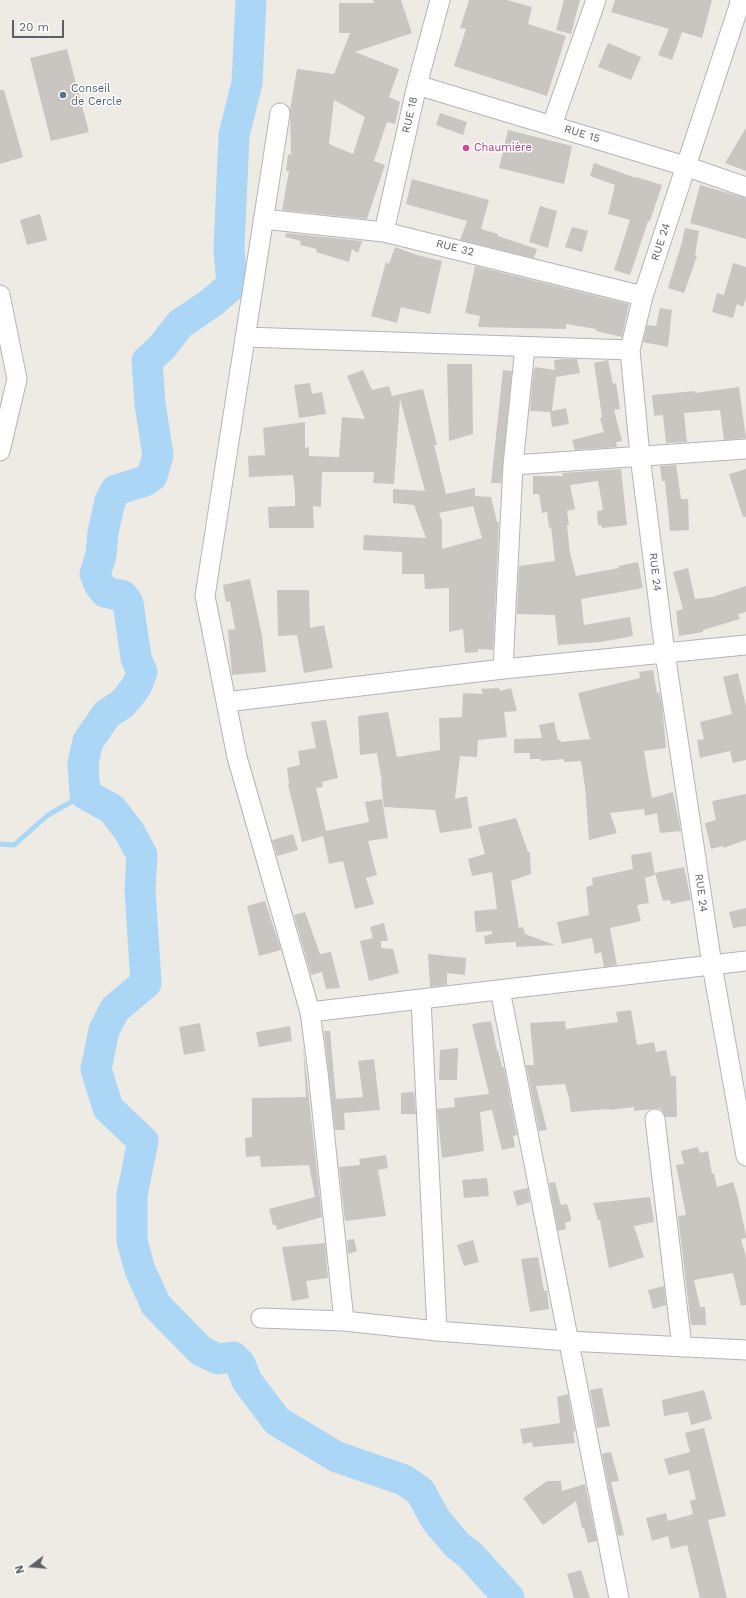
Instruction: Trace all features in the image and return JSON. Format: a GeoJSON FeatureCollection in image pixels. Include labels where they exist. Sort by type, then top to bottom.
{"type":"FeatureCollection","features":[{"type":"Feature","properties":{"kind":"street","name":"RUE 18"},"geometry":{"type":"LineString","coordinates":[[384,232],[417,85],[440,0]]}},
{"type":"Feature","properties":{"kind":"street"},"geometry":{"type":"LineString","coordinates":[[552,125],[596,0]]}},
{"type":"Feature","properties":{"kind":"street"},"geometry":{"type":"LineString","coordinates":[[741,0],[746,1]]}},
{"type":"Feature","properties":{"kind":"street","name":"RUE 24"},"geometry":{"type":"LineString","coordinates":[[741,0],[643,296],[630,350],[640,456],[666,653],[712,965],[746,1156]]}},
{"type":"Feature","properties":{"kind":"street","name":"RUE 15"},"geometry":{"type":"LineString","coordinates":[[417,85],[685,166],[746,187]]}},
{"type":"Feature","properties":{"kind":"street"},"geometry":{"type":"LineString","coordinates":[[280,113],[205,596],[237,757],[310,1012],[318,1072],[344,1321]]}},
{"type":"Feature","properties":{"kind":"street","name":"RUE 32"},"geometry":{"type":"LineString","coordinates":[[263,219],[384,232],[643,296]]}},
{"type":"Feature","properties":{"kind":"street"},"geometry":{"type":"LineString","coordinates":[[0,295],[4,333],[17,379],[0,451]]}},
{"type":"Feature","properties":{"kind":"street"},"geometry":{"type":"LineString","coordinates":[[245,338],[630,350]]}},
{"type":"Feature","properties":{"kind":"street"},"geometry":{"type":"LineString","coordinates":[[502,669],[513,465],[525,347]]}},
{"type":"Feature","properties":{"kind":"street"},"geometry":{"type":"LineString","coordinates":[[513,465],[746,449]]}},
{"type":"Feature","properties":{"kind":"street"},"geometry":{"type":"LineString","coordinates":[[226,702],[502,669],[746,645]]}},
{"type":"Feature","properties":{"kind":"street"},"geometry":{"type":"LineString","coordinates":[[310,1012],[746,961]]}},
{"type":"Feature","properties":{"kind":"street"},"geometry":{"type":"LineString","coordinates":[[500,990],[619,1598]]}},
{"type":"Feature","properties":{"kind":"street"},"geometry":{"type":"LineString","coordinates":[[421,999],[437,1332]]}},
{"type":"Feature","properties":{"kind":"street"},"geometry":{"type":"LineString","coordinates":[[655,1119],[682,1347]]}},
{"type":"Feature","properties":{"kind":"street"},"geometry":{"type":"LineString","coordinates":[[261,1318],[344,1321],[437,1332],[568,1341],[746,1350]]}},
{"type":"Feature","properties":{"kind":"building"},"geometry":{"type":"Polygon","coordinates":[[[373,0],[401,0],[412,33],[355,52],[399,69],[389,97],[400,102],[395,124],[387,122],[374,161],[385,165],[367,219],[282,210],[289,171],[286,171],[288,154],[291,155],[290,110],[297,69],[334,74],[350,33],[339,33],[339,3],[374,3],[373,0]],[[334,100],[329,144],[353,154],[365,117],[334,100]]]}},
{"type":"Feature","properties":{"kind":"building"},"geometry":{"type":"Polygon","coordinates":[[[469,0],[507,0],[532,7],[528,24],[566,36],[547,96],[454,66],[466,29],[460,28],[469,0]]]}},
{"type":"Feature","properties":{"kind":"building"},"geometry":{"type":"Polygon","coordinates":[[[564,0],[580,0],[571,34],[556,30],[564,0]]]}},
{"type":"Feature","properties":{"kind":"building"},"geometry":{"type":"Polygon","coordinates":[[[615,0],[712,0],[702,38],[682,32],[672,60],[658,55],[669,29],[611,12],[615,0]]]}},
{"type":"Feature","properties":{"kind":"building"},"geometry":{"type":"Polygon","coordinates":[[[608,43],[641,57],[631,80],[598,67],[608,43]]]}},
{"type":"Feature","properties":{"kind":"building"},"geometry":{"type":"Polygon","coordinates":[[[67,49],[89,132],[51,141],[30,58],[67,49]]]}},
{"type":"Feature","properties":{"kind":"building"},"geometry":{"type":"Polygon","coordinates":[[[0,90],[4,90],[23,157],[0,164],[0,90]]]}},
{"type":"Feature","properties":{"kind":"building"},"geometry":{"type":"Polygon","coordinates":[[[440,113],[467,122],[463,135],[436,125],[440,113]]]}},
{"type":"Feature","properties":{"kind":"building"},"geometry":{"type":"Polygon","coordinates":[[[746,128],[746,171],[725,163],[746,128]]]}},
{"type":"Feature","properties":{"kind":"building"},"geometry":{"type":"Polygon","coordinates":[[[508,130],[572,146],[564,184],[499,168],[508,130]]]}},
{"type":"Feature","properties":{"kind":"building"},"geometry":{"type":"Polygon","coordinates":[[[594,163],[636,178],[662,185],[630,275],[614,270],[630,220],[608,214],[615,185],[590,176],[594,163]]]}},
{"type":"Feature","properties":{"kind":"building"},"geometry":{"type":"Polygon","coordinates":[[[412,179],[489,200],[481,229],[537,249],[534,258],[460,240],[467,221],[406,204],[412,179]]]}},
{"type":"Feature","properties":{"kind":"building"},"geometry":{"type":"Polygon","coordinates":[[[700,185],[746,198],[746,239],[690,223],[700,185]]]}},
{"type":"Feature","properties":{"kind":"building"},"geometry":{"type":"Polygon","coordinates":[[[540,206],[557,211],[548,248],[529,242],[540,206]]]}},
{"type":"Feature","properties":{"kind":"building"},"geometry":{"type":"Polygon","coordinates":[[[40,214],[47,240],[27,245],[20,220],[40,214]]]}},
{"type":"Feature","properties":{"kind":"building"},"geometry":{"type":"Polygon","coordinates":[[[572,227],[588,231],[582,252],[565,247],[572,227]]]}},
{"type":"Feature","properties":{"kind":"building"},"geometry":{"type":"Polygon","coordinates":[[[685,228],[699,231],[695,255],[697,256],[684,293],[668,288],[685,228]]]}},
{"type":"Feature","properties":{"kind":"building"},"geometry":{"type":"Polygon","coordinates":[[[286,233],[362,241],[358,253],[352,249],[349,262],[316,252],[317,249],[300,245],[301,241],[285,237],[286,233]]]}},
{"type":"Feature","properties":{"kind":"building"},"geometry":{"type":"Polygon","coordinates":[[[395,247],[417,255],[442,261],[430,314],[401,307],[397,323],[371,316],[386,262],[389,264],[395,247]]]}},
{"type":"Feature","properties":{"kind":"building"},"geometry":{"type":"Polygon","coordinates":[[[733,263],[746,267],[746,298],[743,307],[737,304],[733,318],[712,312],[717,293],[724,295],[733,263]]]}},
{"type":"Feature","properties":{"kind":"building"},"geometry":{"type":"Polygon","coordinates":[[[475,266],[629,304],[622,337],[596,331],[596,329],[566,324],[566,329],[478,327],[480,316],[465,313],[475,266]]]}},
{"type":"Feature","properties":{"kind":"building"},"geometry":{"type":"Polygon","coordinates":[[[660,308],[672,310],[668,347],[643,342],[647,325],[656,326],[660,308]]]}},
{"type":"Feature","properties":{"kind":"building"},"geometry":{"type":"Polygon","coordinates":[[[577,359],[580,373],[556,377],[552,411],[566,408],[569,424],[552,427],[550,412],[530,411],[533,373],[535,367],[555,370],[554,360],[577,359]]]}},
{"type":"Feature","properties":{"kind":"building"},"geometry":{"type":"Polygon","coordinates":[[[608,360],[613,384],[616,383],[620,409],[614,410],[622,441],[616,442],[617,447],[575,450],[572,440],[604,432],[600,418],[602,417],[594,363],[608,360]]]}},
{"type":"Feature","properties":{"kind":"building"},"geometry":{"type":"Polygon","coordinates":[[[447,364],[472,364],[473,434],[449,441],[447,364]]]}},
{"type":"Feature","properties":{"kind":"building"},"geometry":{"type":"Polygon","coordinates":[[[363,370],[372,390],[389,386],[392,396],[423,389],[437,445],[434,445],[446,494],[475,488],[475,496],[491,497],[497,522],[499,522],[493,650],[478,649],[478,652],[465,653],[463,629],[449,632],[449,588],[425,589],[424,574],[402,574],[402,552],[363,550],[364,535],[426,538],[414,505],[393,503],[393,489],[425,491],[400,399],[394,484],[373,483],[374,472],[322,472],[321,507],[313,506],[314,528],[269,528],[268,507],[295,506],[293,475],[249,477],[248,456],[265,455],[263,428],[305,422],[305,448],[309,447],[309,456],[339,457],[342,417],[365,419],[347,376],[363,370]],[[473,506],[439,513],[442,521],[442,549],[482,538],[473,506]]]}},
{"type":"Feature","properties":{"kind":"building"},"geometry":{"type":"Polygon","coordinates":[[[503,370],[512,371],[501,483],[491,483],[503,370]]]}},
{"type":"Feature","properties":{"kind":"building"},"geometry":{"type":"Polygon","coordinates":[[[310,383],[312,394],[322,392],[326,414],[299,418],[294,385],[310,383]]]}},
{"type":"Feature","properties":{"kind":"building"},"geometry":{"type":"Polygon","coordinates":[[[739,387],[746,438],[724,440],[720,410],[684,413],[687,442],[666,443],[663,415],[654,416],[652,395],[695,391],[695,393],[739,387]]]}},
{"type":"Feature","properties":{"kind":"building"},"geometry":{"type":"Polygon","coordinates":[[[676,465],[681,499],[688,499],[689,530],[670,531],[665,481],[662,481],[660,466],[676,465]]]}},
{"type":"Feature","properties":{"kind":"building"},"geometry":{"type":"Polygon","coordinates":[[[621,469],[627,525],[602,528],[601,525],[598,525],[597,511],[603,510],[598,481],[570,485],[575,509],[567,511],[569,525],[567,525],[570,553],[576,576],[619,568],[618,566],[638,562],[643,588],[581,599],[584,625],[630,617],[633,636],[601,642],[558,645],[555,615],[517,614],[519,566],[555,561],[551,527],[549,528],[547,512],[542,513],[539,494],[533,494],[533,476],[563,476],[562,473],[621,469]]]}},
{"type":"Feature","properties":{"kind":"building"},"geometry":{"type":"Polygon","coordinates":[[[746,469],[746,517],[743,517],[729,474],[746,469]]]}},
{"type":"Feature","properties":{"kind":"building"},"geometry":{"type":"Polygon","coordinates":[[[688,568],[695,599],[712,597],[746,586],[746,612],[738,614],[740,619],[703,630],[703,632],[679,636],[676,611],[683,609],[673,572],[688,568]]]}},
{"type":"Feature","properties":{"kind":"building"},"geometry":{"type":"Polygon","coordinates":[[[250,579],[262,636],[266,672],[232,675],[228,630],[235,629],[230,601],[226,602],[223,585],[250,579]]]}},
{"type":"Feature","properties":{"kind":"building"},"geometry":{"type":"Polygon","coordinates":[[[277,590],[309,590],[310,628],[324,625],[333,668],[304,673],[297,635],[278,636],[277,590]]]}},
{"type":"Feature","properties":{"kind":"building"},"geometry":{"type":"Polygon","coordinates":[[[653,670],[657,693],[659,692],[662,704],[666,748],[644,751],[649,782],[652,798],[673,792],[681,831],[660,833],[657,813],[645,816],[644,809],[610,813],[617,833],[589,840],[585,787],[581,761],[564,762],[564,759],[541,761],[541,759],[530,759],[530,753],[514,753],[514,739],[542,738],[539,725],[554,722],[558,740],[561,742],[590,739],[578,693],[640,678],[639,672],[653,670]]]}},
{"type":"Feature","properties":{"kind":"building"},"geometry":{"type":"Polygon","coordinates":[[[738,673],[746,706],[746,760],[733,763],[730,751],[700,758],[697,740],[704,739],[700,722],[732,714],[723,677],[738,673]]]}},
{"type":"Feature","properties":{"kind":"building"},"geometry":{"type":"Polygon","coordinates":[[[499,688],[500,691],[511,688],[517,711],[504,712],[507,737],[478,740],[477,757],[460,756],[455,799],[467,796],[472,828],[440,833],[435,810],[384,807],[382,782],[377,753],[360,755],[358,716],[388,712],[397,757],[440,750],[439,718],[462,717],[463,693],[483,694],[481,689],[499,688]]]}},
{"type":"Feature","properties":{"kind":"building"},"geometry":{"type":"Polygon","coordinates":[[[326,720],[338,778],[322,782],[323,787],[316,788],[326,831],[369,822],[365,802],[382,799],[388,838],[368,841],[377,875],[366,878],[374,904],[355,909],[343,861],[329,864],[323,836],[302,842],[288,784],[287,768],[300,765],[298,751],[316,748],[311,722],[326,720]]]}},
{"type":"Feature","properties":{"kind":"building"},"geometry":{"type":"Polygon","coordinates":[[[746,794],[746,840],[723,848],[723,846],[711,849],[705,823],[716,820],[712,801],[746,794]]]}},
{"type":"Feature","properties":{"kind":"building"},"geometry":{"type":"Polygon","coordinates":[[[516,818],[528,852],[530,852],[531,874],[511,881],[519,928],[523,927],[525,934],[555,945],[516,947],[516,942],[485,944],[484,936],[492,934],[492,931],[476,932],[474,911],[497,909],[492,872],[472,876],[468,859],[485,854],[478,827],[516,818]]]}},
{"type":"Feature","properties":{"kind":"building"},"geometry":{"type":"Polygon","coordinates":[[[293,834],[298,850],[277,856],[272,840],[293,834]]]}},
{"type":"Feature","properties":{"kind":"building"},"geometry":{"type":"Polygon","coordinates":[[[651,852],[655,875],[645,878],[649,903],[637,905],[641,921],[610,928],[617,965],[604,967],[601,952],[595,954],[592,938],[562,944],[557,922],[589,915],[586,887],[593,885],[592,878],[633,869],[631,855],[651,852]]]}},
{"type":"Feature","properties":{"kind":"building"},"geometry":{"type":"Polygon","coordinates":[[[684,867],[691,900],[671,904],[670,900],[663,901],[655,873],[684,867]]]}},
{"type":"Feature","properties":{"kind":"building"},"geometry":{"type":"Polygon","coordinates":[[[265,901],[281,950],[259,956],[247,906],[265,901]]]}},
{"type":"Feature","properties":{"kind":"building"},"geometry":{"type":"Polygon","coordinates":[[[746,908],[746,926],[733,928],[729,912],[746,908]]]}},
{"type":"Feature","properties":{"kind":"building"},"geometry":{"type":"Polygon","coordinates":[[[305,912],[320,954],[331,952],[340,988],[326,989],[322,972],[311,975],[294,915],[305,912]]]}},
{"type":"Feature","properties":{"kind":"building"},"geometry":{"type":"Polygon","coordinates":[[[384,923],[388,941],[381,941],[381,948],[393,949],[399,973],[369,981],[360,941],[373,938],[370,927],[384,923]]]}},
{"type":"Feature","properties":{"kind":"building"},"geometry":{"type":"Polygon","coordinates":[[[428,954],[466,958],[465,975],[447,973],[447,985],[430,987],[428,954]]]}},
{"type":"Feature","properties":{"kind":"building"},"geometry":{"type":"Polygon","coordinates":[[[631,1010],[637,1045],[654,1042],[656,1052],[666,1050],[671,1076],[676,1076],[677,1117],[666,1117],[660,1108],[634,1111],[634,1107],[571,1112],[565,1084],[536,1086],[547,1130],[539,1131],[526,1065],[534,1065],[530,1023],[565,1021],[566,1029],[618,1022],[616,1012],[631,1010]]]}},
{"type":"Feature","properties":{"kind":"building"},"geometry":{"type":"Polygon","coordinates":[[[491,1021],[497,1051],[498,1050],[502,1067],[504,1067],[517,1135],[513,1136],[515,1147],[502,1150],[492,1110],[480,1112],[484,1151],[442,1158],[437,1109],[455,1107],[454,1098],[489,1094],[472,1024],[491,1021]]]}},
{"type":"Feature","properties":{"kind":"building"},"geometry":{"type":"Polygon","coordinates":[[[200,1023],[205,1051],[184,1055],[179,1027],[200,1023]]]}},
{"type":"Feature","properties":{"kind":"building"},"geometry":{"type":"Polygon","coordinates":[[[290,1026],[292,1041],[259,1047],[256,1032],[290,1026]]]}},
{"type":"Feature","properties":{"kind":"building"},"geometry":{"type":"Polygon","coordinates":[[[324,1031],[330,1031],[336,1099],[363,1097],[358,1061],[374,1059],[380,1110],[344,1113],[345,1130],[335,1130],[324,1031]]]}},
{"type":"Feature","properties":{"kind":"building"},"geometry":{"type":"Polygon","coordinates":[[[303,1044],[322,1217],[277,1230],[276,1225],[273,1225],[269,1209],[315,1197],[309,1165],[261,1167],[260,1156],[246,1157],[245,1138],[252,1137],[252,1098],[306,1097],[303,1044]]]}},
{"type":"Feature","properties":{"kind":"building"},"geometry":{"type":"Polygon","coordinates":[[[458,1048],[457,1080],[439,1080],[440,1050],[458,1048]]]}},
{"type":"Feature","properties":{"kind":"building"},"geometry":{"type":"Polygon","coordinates":[[[414,1092],[416,1114],[401,1114],[401,1093],[414,1092]]]}},
{"type":"Feature","properties":{"kind":"building"},"geometry":{"type":"Polygon","coordinates":[[[698,1147],[700,1153],[708,1151],[712,1174],[714,1173],[717,1187],[733,1182],[746,1236],[746,1238],[741,1239],[746,1257],[746,1305],[741,1306],[733,1273],[694,1280],[700,1307],[705,1307],[706,1325],[691,1325],[678,1216],[686,1215],[676,1165],[684,1164],[681,1151],[698,1147]]]}},
{"type":"Feature","properties":{"kind":"building"},"geometry":{"type":"Polygon","coordinates":[[[386,1155],[388,1168],[378,1170],[386,1216],[345,1221],[339,1167],[360,1165],[359,1159],[386,1155]]]}},
{"type":"Feature","properties":{"kind":"building"},"geometry":{"type":"Polygon","coordinates":[[[487,1178],[489,1196],[464,1198],[462,1180],[487,1178]]]}},
{"type":"Feature","properties":{"kind":"building"},"geometry":{"type":"Polygon","coordinates":[[[555,1182],[561,1205],[567,1204],[571,1217],[571,1221],[565,1223],[566,1229],[558,1231],[549,1183],[555,1182]]]}},
{"type":"Feature","properties":{"kind":"building"},"geometry":{"type":"Polygon","coordinates":[[[528,1188],[530,1202],[517,1206],[513,1191],[528,1188]]]}},
{"type":"Feature","properties":{"kind":"building"},"geometry":{"type":"Polygon","coordinates":[[[650,1197],[654,1222],[634,1226],[644,1257],[609,1268],[600,1220],[598,1220],[593,1203],[650,1197]]]}},
{"type":"Feature","properties":{"kind":"building"},"geometry":{"type":"Polygon","coordinates":[[[354,1239],[357,1251],[348,1254],[347,1240],[354,1239]]]}},
{"type":"Feature","properties":{"kind":"building"},"geometry":{"type":"Polygon","coordinates":[[[473,1240],[479,1262],[464,1266],[457,1245],[473,1240]]]}},
{"type":"Feature","properties":{"kind":"building"},"geometry":{"type":"Polygon","coordinates":[[[325,1243],[328,1278],[306,1281],[309,1298],[292,1301],[282,1247],[325,1243]]]}},
{"type":"Feature","properties":{"kind":"building"},"geometry":{"type":"Polygon","coordinates":[[[538,1257],[544,1291],[547,1290],[549,1309],[530,1312],[521,1259],[538,1257]]]}},
{"type":"Feature","properties":{"kind":"building"},"geometry":{"type":"Polygon","coordinates":[[[664,1286],[666,1305],[653,1309],[648,1290],[664,1286]]]}},
{"type":"Feature","properties":{"kind":"building"},"geometry":{"type":"Polygon","coordinates":[[[602,1388],[610,1426],[597,1428],[590,1390],[602,1388]]]}},
{"type":"Feature","properties":{"kind":"building"},"geometry":{"type":"Polygon","coordinates":[[[704,1390],[712,1419],[691,1425],[688,1412],[664,1416],[662,1400],[704,1390]]]}},
{"type":"Feature","properties":{"kind":"building"},"geometry":{"type":"Polygon","coordinates":[[[568,1394],[575,1432],[573,1433],[575,1443],[533,1447],[532,1442],[523,1444],[520,1429],[560,1423],[557,1397],[568,1394]]]}},
{"type":"Feature","properties":{"kind":"building"},"geometry":{"type":"Polygon","coordinates":[[[704,1428],[726,1516],[708,1520],[727,1598],[700,1598],[687,1545],[671,1549],[668,1536],[652,1541],[646,1518],[666,1513],[668,1521],[693,1514],[690,1501],[696,1499],[689,1470],[669,1475],[664,1459],[690,1452],[685,1433],[704,1428]]]}},
{"type":"Feature","properties":{"kind":"building"},"geometry":{"type":"Polygon","coordinates":[[[611,1452],[619,1481],[611,1482],[624,1535],[618,1536],[602,1454],[611,1452]]]}},
{"type":"Feature","properties":{"kind":"building"},"geometry":{"type":"Polygon","coordinates":[[[547,1481],[561,1481],[562,1491],[585,1484],[597,1541],[588,1543],[584,1528],[582,1528],[576,1501],[543,1525],[523,1498],[547,1481]]]}},
{"type":"Feature","properties":{"kind":"building"},"geometry":{"type":"Polygon","coordinates":[[[581,1570],[590,1598],[574,1598],[567,1574],[581,1570]]]}},
{"type":"Feature","properties":{"kind":"waterway"},"geometry":{"type":"LineString","coordinates":[[251,0],[247,83],[234,135],[229,249],[232,285],[211,303],[180,324],[162,347],[147,361],[150,404],[158,455],[152,476],[145,481],[116,490],[110,501],[103,532],[101,555],[95,574],[99,584],[105,592],[123,596],[128,603],[136,658],[142,672],[137,685],[130,695],[122,704],[107,714],[88,741],[83,763],[85,794],[112,809],[129,831],[142,855],[140,890],[146,983],[115,1009],[104,1030],[96,1069],[108,1108],[143,1141],[132,1195],[132,1241],[140,1270],[156,1305],[201,1351],[218,1359],[233,1357],[240,1364],[247,1381],[277,1421],[337,1457],[404,1480],[420,1491],[436,1520],[457,1545],[470,1555],[509,1598]]}},
{"type":"Feature","properties":{"kind":"waterway"},"geometry":{"type":"LineString","coordinates":[[0,844],[14,845],[48,815],[85,794]]}},
{"type":"Feature","properties":{"kind":"place","name":"Conseil de Cercle"},"geometry":{"type":"Point","coordinates":[63,95]}},
{"type":"Feature","properties":{"kind":"place","name":"Chaumière"},"geometry":{"type":"Point","coordinates":[466,148]}}]}
